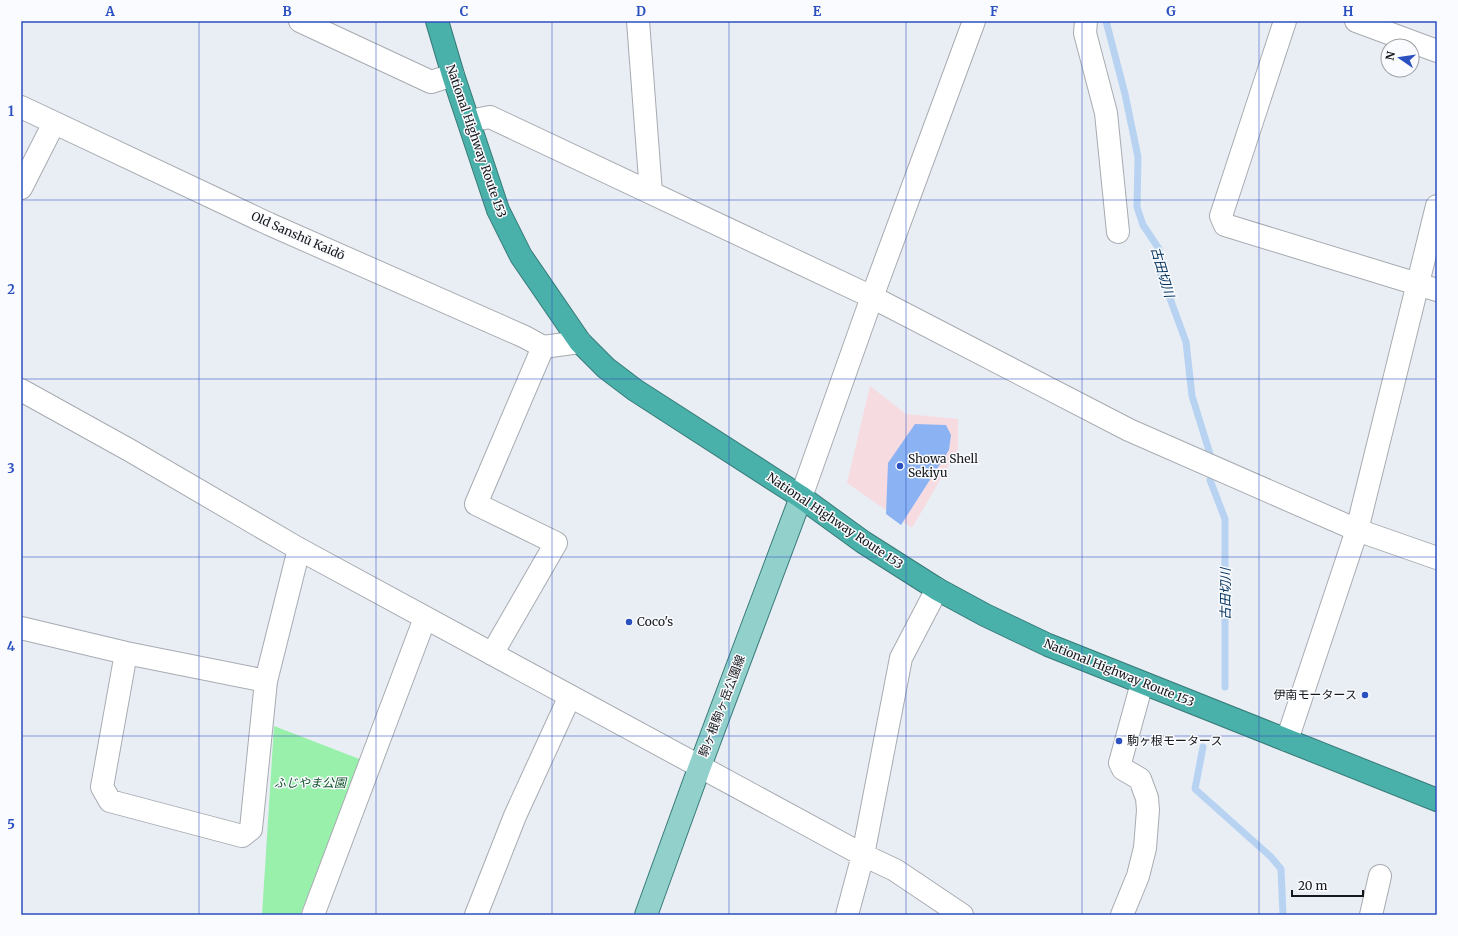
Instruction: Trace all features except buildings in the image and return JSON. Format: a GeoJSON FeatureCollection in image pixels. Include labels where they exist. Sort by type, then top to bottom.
{"type":"FeatureCollection","features":[{"type":"Feature","properties":{"kind":"highway","name":"National Highway Route 153"},"geometry":{"type":"LineString","coordinates":[[437,21],[453,75],[498,210],[520,256],[580,342],[606,368],[635,390],[801,497],[863,542],[937,589],[985,615],[1048,645],[1437,800]]}},
{"type":"Feature","properties":{"kind":"main road","name":"駒ヶ根駒ヶ岳公園線"},"geometry":{"type":"LineString","coordinates":[[646,915],[801,497]]}},
{"type":"Feature","properties":{"kind":"street"},"geometry":{"type":"LineString","coordinates":[[300,21],[432,82],[453,75]]}},
{"type":"Feature","properties":{"kind":"street"},"geometry":{"type":"LineString","coordinates":[[638,21],[651,193]]}},
{"type":"Feature","properties":{"kind":"street"},"geometry":{"type":"LineString","coordinates":[[801,497],[872,297],[974,21]]}},
{"type":"Feature","properties":{"kind":"street"},"geometry":{"type":"LineString","coordinates":[[1086,21],[1085,33],[1106,113],[1118,232]]}},
{"type":"Feature","properties":{"kind":"street"},"geometry":{"type":"LineString","coordinates":[[1285,21],[1221,216],[1225,225],[1427,287]]}},
{"type":"Feature","properties":{"kind":"street"},"geometry":{"type":"LineString","coordinates":[[1356,21],[1437,51]]}},
{"type":"Feature","properties":{"kind":"street","name":"Old Sanshū Kaidō"},"geometry":{"type":"LineString","coordinates":[[21,107],[269,224],[518,334],[543,347]]}},
{"type":"Feature","properties":{"kind":"street"},"geometry":{"type":"LineString","coordinates":[[469,121],[490,116],[872,297],[1130,430],[1356,530],[1437,558]]}},
{"type":"Feature","properties":{"kind":"street"},"geometry":{"type":"LineString","coordinates":[[21,188],[54,123]]}},
{"type":"Feature","properties":{"kind":"street"},"geometry":{"type":"LineString","coordinates":[[1287,740],[1356,530],[1427,287],[1437,206]]}},
{"type":"Feature","properties":{"kind":"street"},"geometry":{"type":"LineString","coordinates":[[492,654],[556,543],[476,504],[543,347],[580,342]]}},
{"type":"Feature","properties":{"kind":"street"},"geometry":{"type":"LineString","coordinates":[[21,390],[131,451],[300,549],[425,618],[863,855],[895,870],[962,915]]}},
{"type":"Feature","properties":{"kind":"street"},"geometry":{"type":"LineString","coordinates":[[126,653],[102,787],[110,801],[242,836],[251,829],[266,681],[300,549]]}},
{"type":"Feature","properties":{"kind":"street"},"geometry":{"type":"LineString","coordinates":[[847,915],[863,855],[901,658],[937,589]]}},
{"type":"Feature","properties":{"kind":"street"},"geometry":{"type":"LineString","coordinates":[[313,915],[425,618]]}},
{"type":"Feature","properties":{"kind":"street"},"geometry":{"type":"LineString","coordinates":[[21,628],[126,653],[266,681]]}},
{"type":"Feature","properties":{"kind":"street"},"geometry":{"type":"LineString","coordinates":[[1122,915],[1138,876],[1146,840],[1148,810],[1147,798],[1140,780],[1123,769],[1120,763],[1142,683]]}},
{"type":"Feature","properties":{"kind":"street"},"geometry":{"type":"LineString","coordinates":[[476,915],[515,816],[570,696]]}},
{"type":"Feature","properties":{"kind":"street"},"geometry":{"type":"LineString","coordinates":[[1371,915],[1380,876]]}},
{"type":"Feature","properties":{"kind":"shaded area","name":"Showa Shell Sekiyu"},"geometry":{"type":"Polygon","coordinates":[[[870,386],[906,414],[958,419],[958,449],[912,528],[847,483],[870,386]]]}},
{"type":"Feature","properties":{"kind":"green space","name":"ふじやま公園"},"geometry":{"type":"Polygon","coordinates":[[[274,726],[362,760],[300,915],[262,915],[274,726]]]}},
{"type":"Feature","properties":{"kind":"waterway","name":"古田切川"},"geometry":{"type":"LineString","coordinates":[[1106,21],[1125,94],[1138,157],[1137,207],[1143,225],[1159,249],[1157,263],[1186,342],[1192,396],[1210,454]]}},
{"type":"Feature","properties":{"kind":"waterway","name":"古田切川"},"geometry":{"type":"LineString","coordinates":[[1210,480],[1225,519],[1225,687]]}},
{"type":"Feature","properties":{"kind":"waterway","name":"古田切川"},"geometry":{"type":"LineString","coordinates":[[1203,747],[1195,789],[1271,857],[1281,869],[1283,915]]}},
{"type":"Feature","properties":{"kind":"place","name":"Showa Shell Sekiyu"},"geometry":{"type":"Point","coordinates":[900,466]}},
{"type":"Feature","properties":{"kind":"place","name":"Coco's"},"geometry":{"type":"Point","coordinates":[629,622]}},
{"type":"Feature","properties":{"kind":"place","name":"伊南モータース"},"geometry":{"type":"Point","coordinates":[1365,695]}},
{"type":"Feature","properties":{"kind":"place","name":"駒ヶ根モータース"},"geometry":{"type":"Point","coordinates":[1119,741]}}]}
